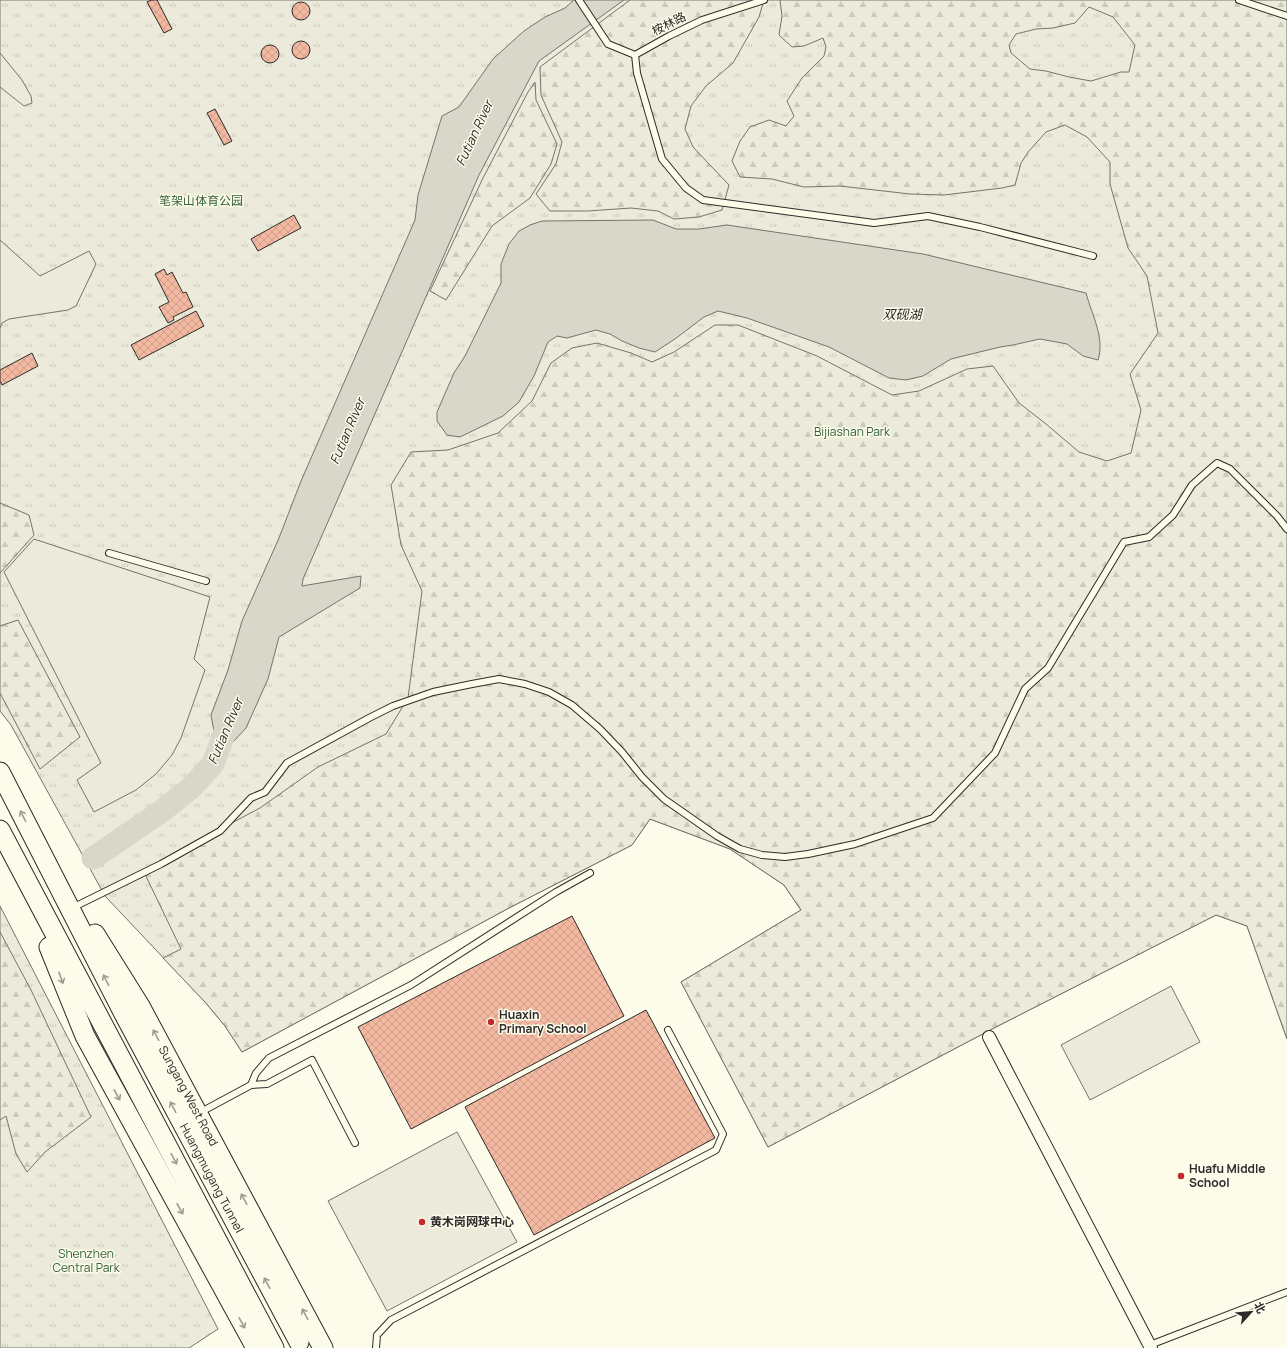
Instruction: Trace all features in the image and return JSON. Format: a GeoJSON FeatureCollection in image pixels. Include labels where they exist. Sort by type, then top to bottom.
{"type":"FeatureCollection","features":[{"type":"Feature","properties":{"kind":"main road","name":"Sungang West Road"},"geometry":{"type":"LineString","coordinates":[[0,772],[124,1014]]}},
{"type":"Feature","properties":{"kind":"main road"},"geometry":{"type":"LineString","coordinates":[[0,830],[17,863],[69,999],[85,1036],[256,1348]]}},
{"type":"Feature","properties":{"kind":"main road","name":"Sungang West Road"},"geometry":{"type":"LineString","coordinates":[[40,851],[140,1006],[324,1348]]}},
{"type":"Feature","properties":{"kind":"main road","name":"Huangmugang Tunnel"},"geometry":{"type":"LineString","coordinates":[[17,863],[274,1348]]}},
{"type":"Feature","properties":{"kind":"main road","name":"Huangmugang Tunnel"},"geometry":{"type":"LineString","coordinates":[[124,1014],[299,1342]]}},
{"type":"Feature","properties":{"kind":"street"},"geometry":{"type":"LineString","coordinates":[[989,1037],[1150,1346]]}},
{"type":"Feature","properties":{"kind":"lane"},"geometry":{"type":"LineString","coordinates":[[580,0],[608,44],[635,55],[637,73],[662,159],[686,188],[703,200],[874,223],[928,216],[980,227],[1093,256]]}},
{"type":"Feature","properties":{"kind":"lane","name":"桉林路"},"geometry":{"type":"LineString","coordinates":[[635,55],[702,20],[764,0]]}},
{"type":"Feature","properties":{"kind":"lane"},"geometry":{"type":"LineString","coordinates":[[1239,0],[1287,16]]}},
{"type":"Feature","properties":{"kind":"lane"},"geometry":{"type":"LineString","coordinates":[[76,906],[161,864],[220,831],[251,798],[265,792],[287,762],[393,706],[433,692],[499,679],[525,684],[549,692],[572,705],[618,747],[642,777],[664,799],[740,850],[762,856],[785,857],[808,854],[855,844],[933,818],[995,753],[1025,689],[1048,668],[1124,542],[1149,537],[1173,515],[1192,485],[1217,463],[1230,469],[1277,516],[1287,529]]}},
{"type":"Feature","properties":{"kind":"lane"},"geometry":{"type":"LineString","coordinates":[[110,553],[206,581]]}},
{"type":"Feature","properties":{"kind":"lane"},"geometry":{"type":"LineString","coordinates":[[251,1085],[256,1073],[269,1058],[411,985],[556,892],[590,873]]}},
{"type":"Feature","properties":{"kind":"lane"},"geometry":{"type":"LineString","coordinates":[[376,1348],[377,1335],[391,1320],[716,1150],[723,1134],[668,1030]]}},
{"type":"Feature","properties":{"kind":"lane"},"geometry":{"type":"LineString","coordinates":[[198,1114],[251,1085],[267,1084],[312,1060],[354,1143]]}},
{"type":"Feature","properties":{"kind":"lane"},"geometry":{"type":"LineString","coordinates":[[1150,1346],[1287,1292]]}},
{"type":"Feature","properties":{"kind":"green space","name":"Bijiashan Park"},"geometry":{"type":"Polygon","coordinates":[[[0,0],[1287,0],[1287,1039],[1247,926],[1216,915],[994,1028],[768,1147],[681,982],[801,910],[784,885],[730,849],[650,819],[632,845],[509,908],[242,1052],[225,1026],[205,1002],[105,896],[11,725],[0,711],[0,0]]]}},
{"type":"Feature","properties":{"kind":"green space"},"geometry":{"type":"Polygon","coordinates":[[[630,0],[764,0],[759,17],[733,63],[706,86],[691,106],[685,129],[693,147],[729,185],[722,210],[699,217],[674,219],[658,211],[631,208],[588,211],[550,211],[536,194],[556,164],[562,142],[541,95],[540,67],[630,0]]]}},
{"type":"Feature","properties":{"kind":"green space","name":"Bijiashan Park"},"geometry":{"type":"Polygon","coordinates":[[[780,0],[1287,0],[1287,1039],[1247,926],[1216,915],[994,1028],[768,1147],[681,982],[801,910],[784,885],[730,849],[650,819],[632,845],[509,908],[242,1052],[225,1026],[205,1002],[163,958],[181,949],[143,870],[260,808],[318,767],[386,734],[408,698],[422,591],[401,545],[391,485],[411,452],[448,450],[498,433],[532,401],[551,363],[572,348],[597,343],[631,353],[652,362],[674,352],[715,325],[738,325],[817,356],[892,395],[919,391],[967,369],[993,366],[1019,403],[1079,452],[1107,461],[1131,453],[1141,410],[1130,374],[1158,333],[1147,276],[1128,248],[1110,184],[1110,162],[1087,137],[1065,125],[1046,132],[1029,151],[1021,163],[1015,185],[1002,188],[944,195],[910,194],[840,186],[804,187],[772,179],[740,177],[732,161],[740,141],[750,127],[769,120],[786,126],[794,116],[787,101],[802,78],[824,56],[826,47],[823,38],[804,46],[792,47],[779,35],[782,16],[780,0]],[[1089,7],[1075,23],[1053,28],[1036,29],[1016,34],[1009,45],[1011,53],[1030,69],[1091,81],[1121,72],[1129,72],[1135,45],[1113,17],[1089,7]]]}},
{"type":"Feature","properties":{"kind":"green space"},"geometry":{"type":"Polygon","coordinates":[[[535,82],[536,100],[557,144],[551,164],[530,198],[492,226],[446,300],[430,291],[483,178],[528,92],[535,82]]]}},
{"type":"Feature","properties":{"kind":"green space"},"geometry":{"type":"Polygon","coordinates":[[[0,503],[29,515],[34,535],[0,573],[0,503]]]}},
{"type":"Feature","properties":{"kind":"green space"},"geometry":{"type":"Polygon","coordinates":[[[18,620],[80,737],[40,769],[0,693],[0,626],[18,620]]]}},
{"type":"Feature","properties":{"kind":"green space","name":"Shenzhen Central Park"},"geometry":{"type":"Polygon","coordinates":[[[0,906],[218,1329],[189,1348],[0,1348],[0,906]]]}},
{"type":"Feature","properties":{"kind":"green space"},"geometry":{"type":"Polygon","coordinates":[[[0,932],[31,990],[91,1117],[45,1152],[27,1172],[16,1154],[6,1116],[0,1120],[0,932]]]}},
{"type":"Feature","properties":{"kind":"green space"},"geometry":{"type":"Polygon","coordinates":[[[1171,986],[1200,1042],[1090,1100],[1061,1045],[1171,986]]]}},
{"type":"Feature","properties":{"kind":"green space","name":"黄木岗网球中心"},"geometry":{"type":"Polygon","coordinates":[[[457,1132],[517,1242],[387,1311],[328,1201],[457,1132]]]}},
{"type":"Feature","properties":{"kind":"shaded area"},"geometry":{"type":"Polygon","coordinates":[[[0,53],[22,80],[31,96],[32,103],[24,106],[0,87],[0,53]]]}},
{"type":"Feature","properties":{"kind":"shaded area"},"geometry":{"type":"Polygon","coordinates":[[[0,240],[40,276],[89,251],[96,264],[76,306],[68,310],[9,319],[2,323],[0,328],[0,240]]]}},
{"type":"Feature","properties":{"kind":"shaded area"},"geometry":{"type":"Polygon","coordinates":[[[34,539],[210,597],[194,659],[205,670],[181,738],[172,755],[156,774],[136,790],[94,812],[77,780],[101,763],[4,572],[34,539]]]}},
{"type":"Feature","properties":{"kind":"water"},"geometry":{"type":"Polygon","coordinates":[[[574,0],[624,0],[539,61],[479,175],[303,579],[302,586],[361,576],[360,588],[279,637],[268,679],[246,728],[232,743],[215,737],[211,715],[228,670],[242,621],[279,538],[301,481],[415,220],[418,195],[442,116],[459,107],[493,59],[524,31],[545,17],[565,8],[574,0]]]}},
{"type":"Feature","properties":{"kind":"water","name":"双砚湖"},"geometry":{"type":"Polygon","coordinates":[[[653,220],[676,229],[699,229],[727,225],[923,254],[1086,293],[1099,335],[1100,352],[1098,360],[1083,356],[1067,344],[1040,339],[951,359],[923,376],[906,380],[889,378],[829,347],[747,318],[718,311],[704,317],[655,352],[639,348],[610,334],[596,330],[567,338],[557,336],[548,342],[534,376],[519,402],[503,416],[460,437],[447,435],[437,421],[437,412],[454,373],[465,356],[501,283],[501,264],[509,244],[519,231],[542,221],[653,220]]]}},
{"type":"Feature","properties":{"kind":"building"},"geometry":{"type":"Polygon","coordinates":[[[157,0],[172,29],[164,33],[147,2],[157,0]]]}},
{"type":"Feature","properties":{"kind":"building"},"geometry":{"type":"Polygon","coordinates":[[[297,2],[305,2],[310,7],[308,18],[305,20],[297,20],[292,15],[292,7],[297,2]]]}},
{"type":"Feature","properties":{"kind":"building"},"geometry":{"type":"Polygon","coordinates":[[[297,41],[305,41],[310,46],[308,57],[305,59],[297,59],[292,54],[292,46],[297,41]]]}},
{"type":"Feature","properties":{"kind":"building"},"geometry":{"type":"Polygon","coordinates":[[[266,45],[274,45],[279,50],[277,61],[274,63],[266,63],[261,58],[261,50],[266,45]]]}},
{"type":"Feature","properties":{"kind":"building"},"geometry":{"type":"Polygon","coordinates":[[[215,109],[232,141],[224,145],[207,113],[215,109]]]}},
{"type":"Feature","properties":{"kind":"building"},"geometry":{"type":"Polygon","coordinates":[[[294,215],[301,228],[258,251],[251,239],[294,215]]]}},
{"type":"Feature","properties":{"kind":"building"},"geometry":{"type":"Polygon","coordinates":[[[164,269],[167,275],[172,272],[183,293],[186,292],[193,307],[173,317],[174,320],[168,323],[159,307],[169,302],[155,274],[164,269]]]}},
{"type":"Feature","properties":{"kind":"building"},"geometry":{"type":"Polygon","coordinates":[[[196,311],[204,326],[139,360],[131,345],[196,311]]]}},
{"type":"Feature","properties":{"kind":"building"},"geometry":{"type":"Polygon","coordinates":[[[32,353],[38,366],[2,385],[0,381],[0,370],[32,353]]]}},
{"type":"Feature","properties":{"kind":"building","name":"Huaxin Primary School"},"geometry":{"type":"Polygon","coordinates":[[[572,916],[624,1016],[411,1129],[358,1027],[572,916]]]}},
{"type":"Feature","properties":{"kind":"building"},"geometry":{"type":"Polygon","coordinates":[[[646,1010],[715,1138],[534,1235],[465,1107],[646,1010]]]}},
{"type":"Feature","properties":{"kind":"waterway","name":"Futian River"},"geometry":{"type":"LineString","coordinates":[[93,858],[162,811],[192,787],[213,764],[233,710]]}},
{"type":"Feature","properties":{"kind":"place","name":"Huaxin Primary School"},"geometry":{"type":"Point","coordinates":[491,1022]}},
{"type":"Feature","properties":{"kind":"place","name":"Huafu Middle School"},"geometry":{"type":"Point","coordinates":[1181,1176]}},
{"type":"Feature","properties":{"kind":"place","name":"黄木岗网球中心"},"geometry":{"type":"Point","coordinates":[422,1222]}},
{"type":"Feature","properties":{"kind":"park label","name":"笔架山体育公园"},"geometry":{"type":"Point","coordinates":[201,201]}}]}
